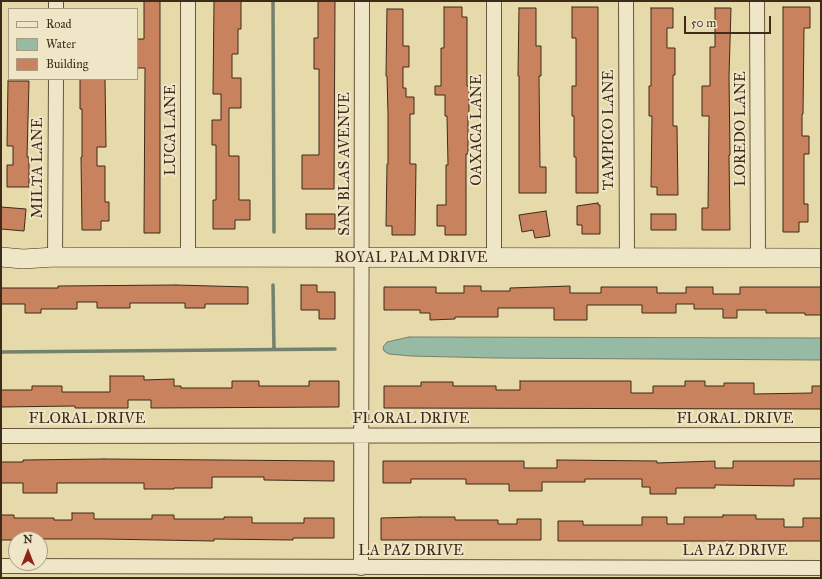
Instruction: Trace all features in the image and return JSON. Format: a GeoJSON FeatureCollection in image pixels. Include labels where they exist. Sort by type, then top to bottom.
{"type":"FeatureCollection","features":[{"type":"Feature","properties":{"kind":"street","name":"LUCA LANE"},"geometry":{"type":"LineString","coordinates":[[188,1],[188,258]]}},
{"type":"Feature","properties":{"kind":"street","name":"SAN BLAS AVENUE"},"geometry":{"type":"LineString","coordinates":[[361,568],[362,1]]}},
{"type":"Feature","properties":{"kind":"street","name":"OAXACA LANE"},"geometry":{"type":"LineString","coordinates":[[494,1],[494,258]]}},
{"type":"Feature","properties":{"kind":"street","name":"TAMPICO LANE"},"geometry":{"type":"LineString","coordinates":[[626,1],[627,259]]}},
{"type":"Feature","properties":{"kind":"street","name":"LOREDO LANE"},"geometry":{"type":"LineString","coordinates":[[758,1],[758,258]]}},
{"type":"Feature","properties":{"kind":"street","name":"MILTA LANE"},"geometry":{"type":"LineString","coordinates":[[55,257],[56,80]]}},
{"type":"Feature","properties":{"kind":"street","name":"ROYAL PALM DRIVE"},"geometry":{"type":"LineString","coordinates":[[1,257],[22,259],[55,257],[627,259],[821,258]]}},
{"type":"Feature","properties":{"kind":"street","name":"FLORAL DRIVE"},"geometry":{"type":"LineString","coordinates":[[1,436],[821,436]]}},
{"type":"Feature","properties":{"kind":"street","name":"LA PAZ DRIVE"},"geometry":{"type":"LineString","coordinates":[[1,566],[821,568]]}},
{"type":"Feature","properties":{"kind":"water"},"geometry":{"type":"Polygon","coordinates":[[[409,337],[821,338],[821,360],[495,358],[411,356],[389,354],[384,351],[383,347],[387,342],[409,337]]]}},
{"type":"Feature","properties":{"kind":"building"},"geometry":{"type":"Polygon","coordinates":[[[144,1],[160,1],[160,233],[144,233],[145,68],[138,68],[138,39],[144,39],[144,1]]]}},
{"type":"Feature","properties":{"kind":"building"},"geometry":{"type":"Polygon","coordinates":[[[214,1],[241,1],[241,29],[238,29],[238,54],[232,54],[232,78],[241,78],[241,108],[229,108],[229,156],[239,156],[239,200],[250,200],[250,220],[235,220],[235,229],[213,229],[213,200],[216,200],[216,145],[212,145],[212,120],[221,120],[221,94],[213,94],[214,1]]]}},
{"type":"Feature","properties":{"kind":"building"},"geometry":{"type":"Polygon","coordinates":[[[318,1],[335,1],[334,189],[302,189],[302,155],[319,155],[319,69],[314,69],[314,38],[318,38],[318,1]]]}},
{"type":"Feature","properties":{"kind":"building"},"geometry":{"type":"Polygon","coordinates":[[[444,7],[462,7],[462,17],[467,17],[467,86],[469,86],[469,116],[468,154],[466,154],[466,235],[445,235],[445,226],[437,226],[437,205],[446,205],[446,165],[448,165],[445,95],[435,95],[435,86],[441,86],[441,48],[444,48],[444,7]]]}},
{"type":"Feature","properties":{"kind":"building"},"geometry":{"type":"Polygon","coordinates":[[[572,7],[598,7],[598,193],[576,193],[576,157],[574,157],[572,86],[576,86],[576,38],[572,38],[572,7]]]}},
{"type":"Feature","properties":{"kind":"building"},"geometry":{"type":"Polygon","coordinates":[[[783,7],[810,7],[810,28],[804,28],[802,114],[802,136],[809,136],[809,154],[804,154],[804,204],[808,204],[808,222],[799,222],[799,232],[783,232],[783,7]]]}},
{"type":"Feature","properties":{"kind":"building"},"geometry":{"type":"Polygon","coordinates":[[[519,8],[536,8],[536,46],[541,46],[541,76],[539,76],[540,167],[546,167],[546,193],[519,193],[519,8]]]}},
{"type":"Feature","properties":{"kind":"building"},"geometry":{"type":"Polygon","coordinates":[[[651,8],[673,8],[673,28],[667,28],[667,48],[675,48],[675,75],[673,75],[673,126],[677,126],[678,195],[657,195],[657,187],[651,187],[652,116],[649,116],[649,86],[651,86],[651,8]]]}},
{"type":"Feature","properties":{"kind":"building"},"geometry":{"type":"Polygon","coordinates":[[[715,8],[731,8],[729,76],[730,230],[702,230],[702,208],[708,208],[709,116],[702,116],[702,86],[710,86],[710,47],[715,47],[715,8]]]}},
{"type":"Feature","properties":{"kind":"building"},"geometry":{"type":"Polygon","coordinates":[[[387,9],[403,9],[403,46],[409,46],[409,67],[403,67],[403,88],[406,88],[406,97],[414,97],[414,114],[410,114],[410,164],[416,164],[415,235],[392,235],[392,226],[386,226],[388,164],[386,76],[387,9]]]}},
{"type":"Feature","properties":{"kind":"building"},"geometry":{"type":"Polygon","coordinates":[[[80,80],[105,80],[106,147],[97,147],[97,166],[105,166],[105,202],[109,202],[109,221],[101,221],[101,230],[82,230],[82,109],[80,109],[80,80]]]}},
{"type":"Feature","properties":{"kind":"building"},"geometry":{"type":"Polygon","coordinates":[[[8,81],[29,81],[27,157],[29,157],[29,187],[7,187],[7,165],[13,165],[13,146],[7,146],[8,81]]]}},
{"type":"Feature","properties":{"kind":"building"},"geometry":{"type":"Polygon","coordinates":[[[598,203],[598,205],[600,205],[600,234],[582,234],[582,225],[577,225],[577,206],[598,203]]]}},
{"type":"Feature","properties":{"kind":"building"},"geometry":{"type":"Polygon","coordinates":[[[1,207],[26,209],[24,231],[1,229],[1,207]]]}},
{"type":"Feature","properties":{"kind":"building"},"geometry":{"type":"Polygon","coordinates":[[[546,211],[550,236],[535,238],[533,230],[522,232],[519,215],[546,211]]]}},
{"type":"Feature","properties":{"kind":"building"},"geometry":{"type":"Polygon","coordinates":[[[306,214],[335,214],[335,229],[306,229],[306,214]]]}},
{"type":"Feature","properties":{"kind":"building"},"geometry":{"type":"Polygon","coordinates":[[[651,214],[676,214],[676,230],[651,230],[651,214]]]}},
{"type":"Feature","properties":{"kind":"building"},"geometry":{"type":"Polygon","coordinates":[[[176,285],[248,287],[248,304],[205,304],[205,308],[185,308],[185,303],[130,303],[130,308],[97,308],[97,302],[77,302],[77,309],[41,309],[41,313],[25,313],[25,304],[1,304],[1,288],[176,285]]]}},
{"type":"Feature","properties":{"kind":"building"},"geometry":{"type":"Polygon","coordinates":[[[301,285],[317,285],[317,292],[335,292],[335,319],[319,319],[319,310],[301,310],[301,285]]]}},
{"type":"Feature","properties":{"kind":"building"},"geometry":{"type":"Polygon","coordinates":[[[464,286],[481,286],[481,291],[510,291],[510,288],[570,286],[570,293],[601,293],[601,287],[657,287],[657,293],[686,293],[686,287],[713,287],[713,294],[740,294],[740,287],[821,287],[821,315],[805,315],[805,313],[766,313],[766,310],[737,310],[737,318],[723,318],[723,309],[694,309],[694,304],[676,304],[676,313],[642,313],[642,305],[587,305],[587,320],[554,320],[554,308],[498,308],[498,317],[455,317],[455,319],[430,320],[430,313],[420,313],[420,310],[384,310],[384,287],[436,287],[436,293],[464,293],[464,286]]]}},
{"type":"Feature","properties":{"kind":"building"},"geometry":{"type":"Polygon","coordinates":[[[110,376],[144,376],[144,380],[174,379],[174,386],[181,386],[181,388],[232,388],[232,381],[259,381],[259,386],[309,386],[309,381],[339,381],[339,407],[151,408],[151,400],[128,400],[128,408],[75,408],[75,406],[1,407],[1,390],[32,390],[32,386],[62,386],[62,392],[110,392],[110,376]]]}},
{"type":"Feature","properties":{"kind":"building"},"geometry":{"type":"Polygon","coordinates":[[[520,381],[631,381],[631,393],[653,393],[653,386],[685,386],[685,381],[705,381],[705,386],[724,386],[724,383],[754,383],[754,394],[812,393],[812,386],[821,386],[821,409],[384,408],[384,386],[421,386],[421,382],[453,382],[453,386],[496,386],[496,390],[520,390],[520,381]]]}},
{"type":"Feature","properties":{"kind":"building"},"geometry":{"type":"Polygon","coordinates":[[[104,459],[334,461],[334,481],[264,480],[264,477],[212,477],[212,488],[174,489],[144,489],[144,483],[57,483],[57,493],[23,493],[23,483],[1,483],[1,462],[23,462],[23,460],[104,459]]]}},
{"type":"Feature","properties":{"kind":"building"},"geometry":{"type":"Polygon","coordinates":[[[557,460],[657,461],[657,463],[715,461],[715,468],[733,468],[733,461],[821,461],[821,479],[794,479],[794,486],[715,485],[715,488],[676,488],[676,494],[650,494],[650,487],[642,487],[642,479],[585,479],[585,482],[542,482],[542,491],[509,491],[509,484],[466,484],[466,479],[411,479],[411,483],[383,483],[383,461],[524,461],[524,468],[557,468],[557,460]]]}},
{"type":"Feature","properties":{"kind":"building"},"geometry":{"type":"Polygon","coordinates":[[[72,513],[94,513],[94,519],[152,519],[152,515],[174,515],[174,519],[224,519],[224,517],[252,517],[252,523],[304,523],[304,518],[334,518],[334,538],[293,538],[293,540],[214,539],[214,541],[48,539],[48,531],[8,531],[8,540],[1,540],[1,515],[14,515],[14,518],[54,518],[54,520],[72,520],[72,513]]]}},
{"type":"Feature","properties":{"kind":"building"},"geometry":{"type":"Polygon","coordinates":[[[723,515],[756,515],[756,519],[784,519],[784,527],[803,527],[803,518],[821,518],[821,541],[558,541],[558,521],[583,521],[583,525],[642,525],[642,517],[667,517],[667,524],[684,524],[684,517],[723,517],[723,515]]]}},
{"type":"Feature","properties":{"kind":"building"},"geometry":{"type":"Polygon","coordinates":[[[455,517],[455,520],[498,520],[498,524],[517,524],[517,519],[541,519],[541,540],[381,540],[381,518],[455,517]]]}},
{"type":"Feature","properties":{"kind":"waterway"},"geometry":{"type":"LineString","coordinates":[[273,1],[274,232]]}},
{"type":"Feature","properties":{"kind":"waterway"},"geometry":{"type":"LineString","coordinates":[[273,285],[274,349]]}},
{"type":"Feature","properties":{"kind":"waterway"},"geometry":{"type":"LineString","coordinates":[[1,352],[335,349]]}}]}
